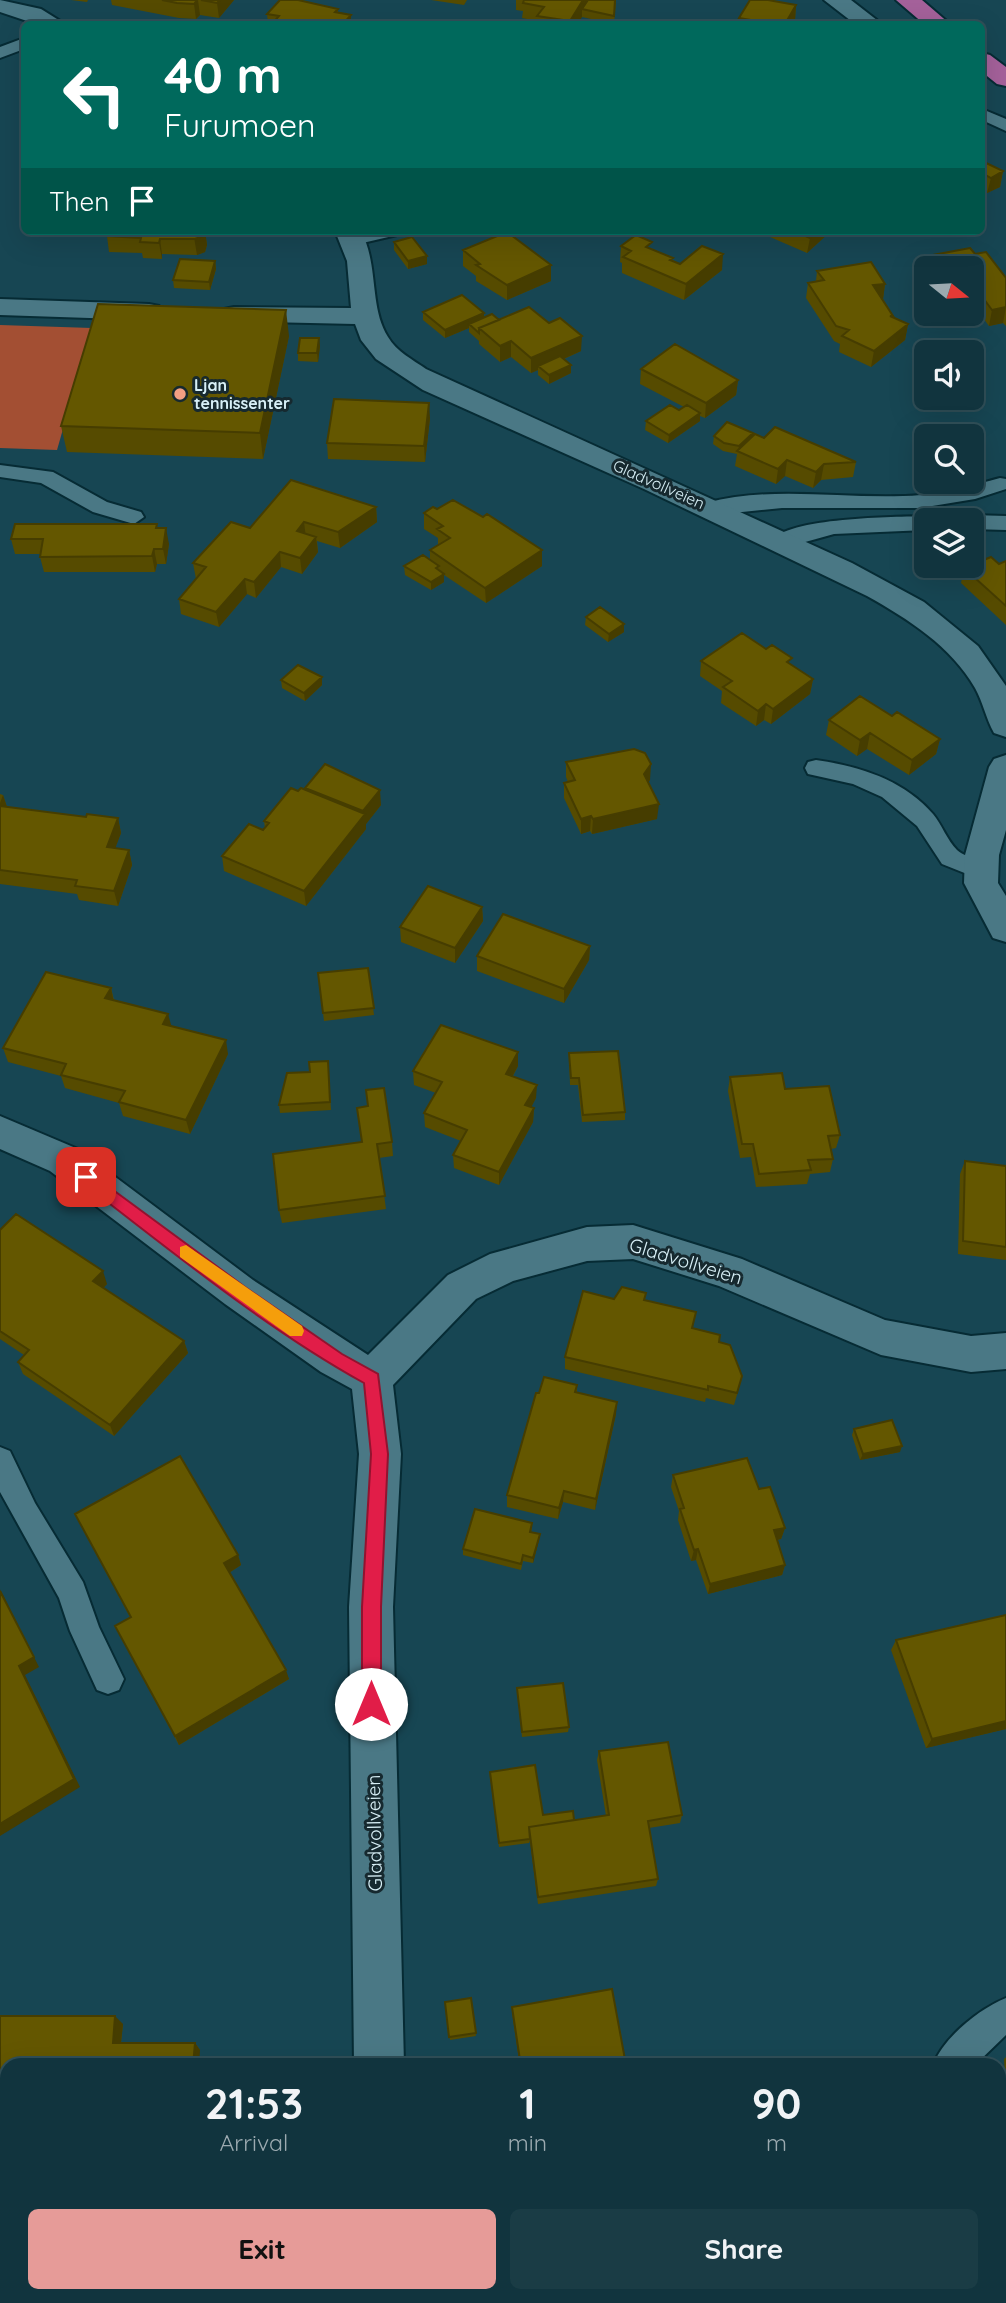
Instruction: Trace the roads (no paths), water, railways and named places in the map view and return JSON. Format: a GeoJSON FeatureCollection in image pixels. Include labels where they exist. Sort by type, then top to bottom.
{"type":"FeatureCollection","features":[{"type":"Feature","properties":{"kind":"highway"},"geometry":{"type":"LineString","coordinates":[[908,0],[934,21]]}},
{"type":"Feature","properties":{"kind":"highway"},"geometry":{"type":"LineString","coordinates":[[985,62],[1006,79]]}},
{"type":"Feature","properties":{"kind":"street"},"geometry":{"type":"LineString","coordinates":[[836,0],[866,21]]}},
{"type":"Feature","properties":{"kind":"street"},"geometry":{"type":"LineString","coordinates":[[0,5],[33,14],[47,21]]}},
{"type":"Feature","properties":{"kind":"street","name":"Gladvollveien"},"geometry":{"type":"LineString","coordinates":[[351,235],[362,261],[365,316],[371,338],[387,354],[416,373],[713,508],[881,590],[930,621],[980,669],[999,697],[1006,725]]}},
{"type":"Feature","properties":{"kind":"street"},"geometry":{"type":"LineString","coordinates":[[0,307],[365,316]]}},
{"type":"Feature","properties":{"kind":"street"},"geometry":{"type":"LineString","coordinates":[[1006,767],[982,855],[981,883],[1006,928]]}},
{"type":"Feature","properties":{"kind":"street"},"geometry":{"type":"LineString","coordinates":[[0,1132],[64,1160],[239,1292],[336,1359],[372,1379]]}},
{"type":"Feature","properties":{"kind":"street","name":"Gladvollveien"},"geometry":{"type":"LineString","coordinates":[[379,2058],[371,1607],[380,1454],[372,1379],[462,1287],[504,1266],[598,1243],[633,1242],[728,1270],[881,1337],[971,1354],[1006,1351]]}},
{"type":"Feature","properties":{"kind":"lane"},"geometry":{"type":"LineString","coordinates":[[0,53],[21,44]]}},
{"type":"Feature","properties":{"kind":"lane"},"geometry":{"type":"LineString","coordinates":[[985,116],[1006,126]]}},
{"type":"Feature","properties":{"kind":"lane"},"geometry":{"type":"LineString","coordinates":[[0,471],[46,477],[100,507],[134,517]]}},
{"type":"Feature","properties":{"kind":"lane"},"geometry":{"type":"LineString","coordinates":[[713,508],[754,502],[938,499],[988,490],[1000,484]]}},
{"type":"Feature","properties":{"kind":"lane"},"geometry":{"type":"LineString","coordinates":[[984,522],[1006,523]]}},
{"type":"Feature","properties":{"kind":"lane"},"geometry":{"type":"LineString","coordinates":[[780,542],[811,529],[845,525],[914,523]]}},
{"type":"Feature","properties":{"kind":"lane"},"geometry":{"type":"LineString","coordinates":[[816,768],[851,775],[895,794],[927,823],[946,856],[957,865],[982,871]]}},
{"type":"Feature","properties":{"kind":"lane"},"geometry":{"type":"LineString","coordinates":[[0,1460],[24,1514],[72,1592],[85,1631],[108,1679]]}},
{"type":"Feature","properties":{"kind":"lane"},"geometry":{"type":"LineString","coordinates":[[957,2058],[991,2025],[1006,2015]]}},
{"type":"Feature","properties":{"kind":"place","name":"Ljan tennissenter"},"geometry":{"type":"Point","coordinates":[180,394]}}]}
